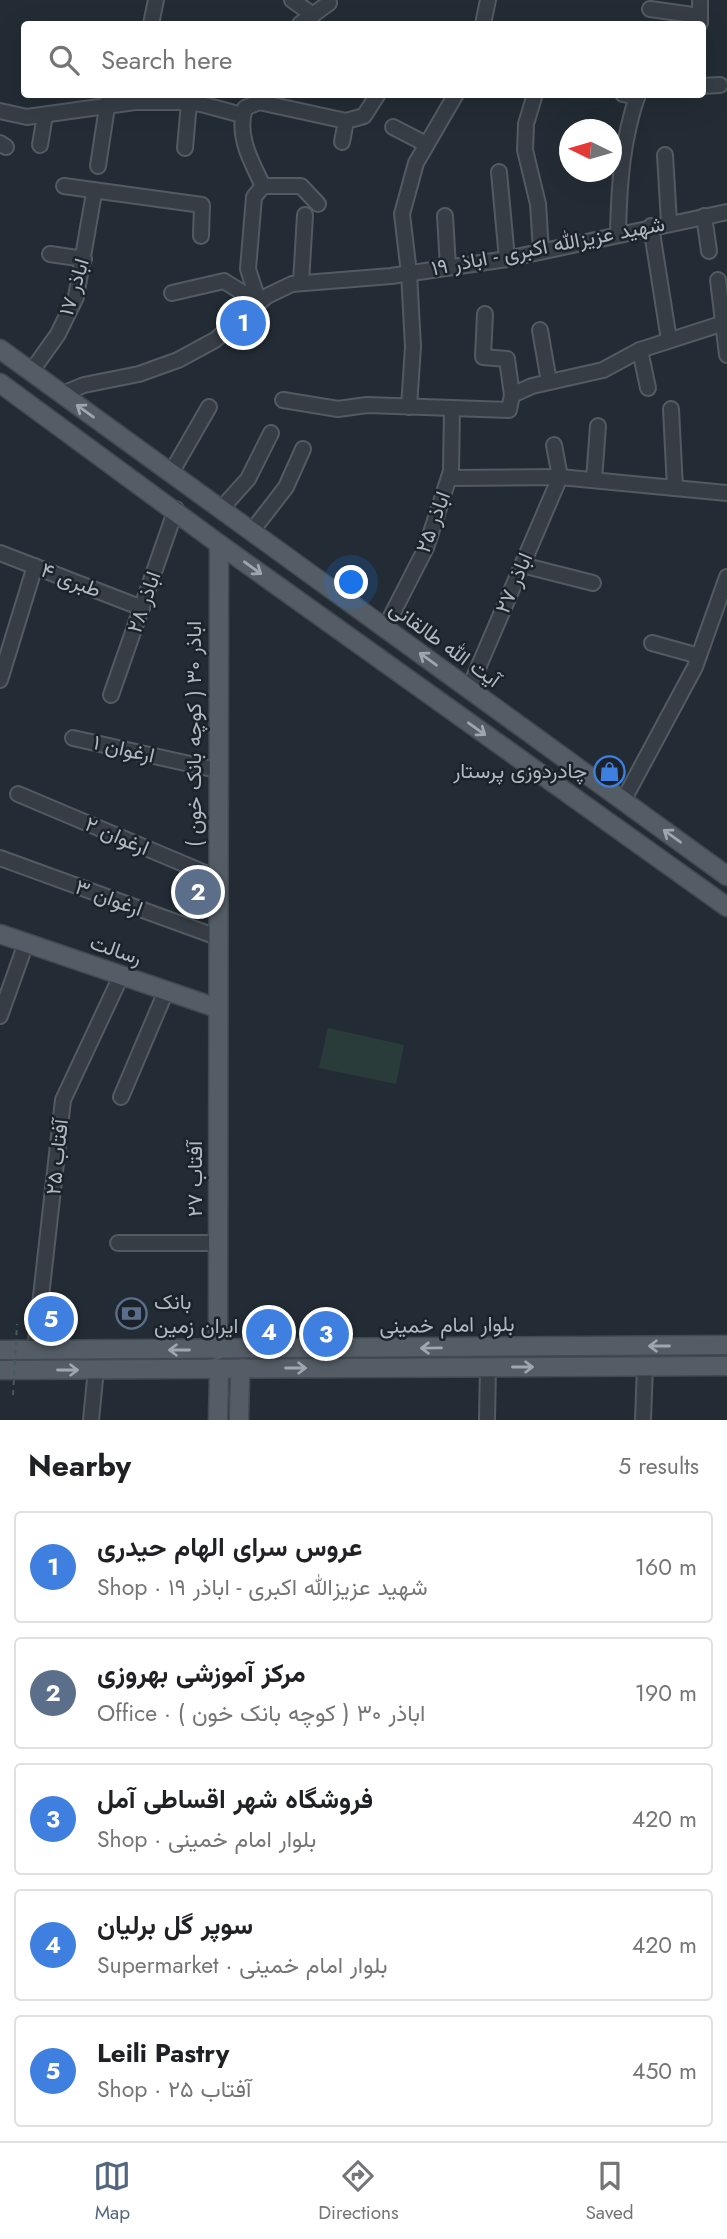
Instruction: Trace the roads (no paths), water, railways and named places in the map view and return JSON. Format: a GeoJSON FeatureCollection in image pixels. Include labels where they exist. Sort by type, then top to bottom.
{"type":"FeatureCollection","features":[{"type":"Feature","properties":{"kind":"main road","name":"آیت الله طالقانی"},"geometry":{"type":"LineString","coordinates":[[0,349],[727,876]]}},
{"type":"Feature","properties":{"kind":"main road"},"geometry":{"type":"LineString","coordinates":[[0,383],[176,509],[219,544],[727,907]]}},
{"type":"Feature","properties":{"kind":"main road"},"geometry":{"type":"LineString","coordinates":[[105,459],[123,453],[120,437]]}},
{"type":"Feature","properties":{"kind":"main road"},"geometry":{"type":"LineString","coordinates":[[155,495],[155,477],[171,473]]}},
{"type":"Feature","properties":{"kind":"main road","name":"اباذر ۳۰ ( کوچه بانک خون )"},"geometry":{"type":"LineString","coordinates":[[217,1008],[219,544]]}},
{"type":"Feature","properties":{"kind":"main road","name":"رسالت"},"geometry":{"type":"LineString","coordinates":[[0,934],[217,1008]]}},
{"type":"Feature","properties":{"kind":"main road","name":"آفتاب ۲۷"},"geometry":{"type":"LineString","coordinates":[[217,1008],[218,1350]]}},
{"type":"Feature","properties":{"kind":"main road","name":"بلوار امام خمینی"},"geometry":{"type":"LineString","coordinates":[[0,1350],[727,1345]]}},
{"type":"Feature","properties":{"kind":"main road"},"geometry":{"type":"LineString","coordinates":[[574,1346],[574,1367]]}},
{"type":"Feature","properties":{"kind":"main road"},"geometry":{"type":"LineString","coordinates":[[0,1370],[727,1366]]}},
{"type":"Feature","properties":{"kind":"main road"},"geometry":{"type":"LineString","coordinates":[[215,1368],[219,1375],[218,1420]]}},
{"type":"Feature","properties":{"kind":"main road"},"geometry":{"type":"LineString","coordinates":[[239,1420],[240,1376],[243,1368]]}},
{"type":"Feature","properties":{"kind":"street"},"geometry":{"type":"LineString","coordinates":[[151,21],[156,0]]}},
{"type":"Feature","properties":{"kind":"street"},"geometry":{"type":"LineString","coordinates":[[292,0],[313,15]]}},
{"type":"Feature","properties":{"kind":"street"},"geometry":{"type":"LineString","coordinates":[[484,21],[488,0]]}},
{"type":"Feature","properties":{"kind":"street"},"geometry":{"type":"LineString","coordinates":[[651,4],[700,20],[700,0]]}},
{"type":"Feature","properties":{"kind":"street"},"geometry":{"type":"LineString","coordinates":[[304,21],[330,3]]}},
{"type":"Feature","properties":{"kind":"street"},"geometry":{"type":"LineString","coordinates":[[706,86],[720,85]]}},
{"type":"Feature","properties":{"kind":"street"},"geometry":{"type":"LineString","coordinates":[[0,111],[27,117],[108,101],[152,98],[189,103],[249,105],[258,102],[346,121],[364,116],[375,98]]}},
{"type":"Feature","properties":{"kind":"street"},"geometry":{"type":"LineString","coordinates":[[408,407],[413,347],[409,273],[402,214],[416,163],[454,98]]}},
{"type":"Feature","properties":{"kind":"street"},"geometry":{"type":"LineString","coordinates":[[534,98],[526,124],[525,150],[538,204],[541,251]]}},
{"type":"Feature","properties":{"kind":"street"},"geometry":{"type":"LineString","coordinates":[[618,233],[619,173],[632,98]]}},
{"type":"Feature","properties":{"kind":"street"},"geometry":{"type":"LineString","coordinates":[[98,166],[108,101]]}},
{"type":"Feature","properties":{"kind":"street"},"geometry":{"type":"LineString","coordinates":[[186,148],[189,103]]}},
{"type":"Feature","properties":{"kind":"street"},"geometry":{"type":"LineString","coordinates":[[249,105],[240,122],[248,154],[262,186]]}},
{"type":"Feature","properties":{"kind":"street"},"geometry":{"type":"LineString","coordinates":[[40,145],[45,115]]}},
{"type":"Feature","properties":{"kind":"street"},"geometry":{"type":"LineString","coordinates":[[342,142],[346,121]]}},
{"type":"Feature","properties":{"kind":"street"},"geometry":{"type":"LineString","coordinates":[[393,127],[426,144]]}},
{"type":"Feature","properties":{"kind":"street"},"geometry":{"type":"LineString","coordinates":[[665,155],[669,222]]}},
{"type":"Feature","properties":{"kind":"street"},"geometry":{"type":"LineString","coordinates":[[499,172],[507,259]]}},
{"type":"Feature","properties":{"kind":"street"},"geometry":{"type":"LineString","coordinates":[[262,186],[301,186],[318,204]]}},
{"type":"Feature","properties":{"kind":"street"},"geometry":{"type":"LineString","coordinates":[[259,303],[248,269],[254,197],[262,186]]}},
{"type":"Feature","properties":{"kind":"street"},"geometry":{"type":"LineString","coordinates":[[64,187],[202,205],[201,236]]}},
{"type":"Feature","properties":{"kind":"street","name":"اباذر ۱۷"},"geometry":{"type":"LineString","coordinates":[[31,372],[64,322],[76,297],[94,193]]}},
{"type":"Feature","properties":{"kind":"street","name":"شهید عزیزالله اکبری - اباذر ۱۹"},"geometry":{"type":"LineString","coordinates":[[62,394],[84,385],[139,374],[178,360],[215,340],[259,303],[292,284],[409,273],[507,259],[669,222],[727,212]]}},
{"type":"Feature","properties":{"kind":"street"},"geometry":{"type":"LineString","coordinates":[[301,283],[305,215]]}},
{"type":"Feature","properties":{"kind":"street"},"geometry":{"type":"LineString","coordinates":[[444,216],[448,267]]}},
{"type":"Feature","properties":{"kind":"street"},"geometry":{"type":"LineString","coordinates":[[704,216],[709,251]]}},
{"type":"Feature","properties":{"kind":"street"},"geometry":{"type":"LineString","coordinates":[[651,226],[669,340]]}},
{"type":"Feature","properties":{"kind":"street"},"geometry":{"type":"LineString","coordinates":[[50,254],[84,259]]}},
{"type":"Feature","properties":{"kind":"street"},"geometry":{"type":"LineString","coordinates":[[718,280],[726,323],[727,355]]}},
{"type":"Feature","properties":{"kind":"street"},"geometry":{"type":"LineString","coordinates":[[172,293],[224,281],[259,303]]}},
{"type":"Feature","properties":{"kind":"street"},"geometry":{"type":"LineString","coordinates":[[283,400],[338,409],[368,405],[509,410],[512,394],[507,359],[483,357],[485,314]]}},
{"type":"Feature","properties":{"kind":"street"},"geometry":{"type":"LineString","coordinates":[[512,394],[549,382],[603,370],[639,350],[726,323]]}},
{"type":"Feature","properties":{"kind":"street"},"geometry":{"type":"LineString","coordinates":[[540,330],[549,382]]}},
{"type":"Feature","properties":{"kind":"street"},"geometry":{"type":"LineString","coordinates":[[639,350],[648,388]]}},
{"type":"Feature","properties":{"kind":"street"},"geometry":{"type":"LineString","coordinates":[[171,473],[209,407]]}},
{"type":"Feature","properties":{"kind":"street","name":"اباذر ۲۵"},"geometry":{"type":"LineString","coordinates":[[385,628],[426,548],[449,478],[452,409]]}},
{"type":"Feature","properties":{"kind":"street"},"geometry":{"type":"LineString","coordinates":[[671,409],[675,488]]}},
{"type":"Feature","properties":{"kind":"street"},"geometry":{"type":"LineString","coordinates":[[594,480],[598,426]]}},
{"type":"Feature","properties":{"kind":"street"},"geometry":{"type":"LineString","coordinates":[[221,509],[248,479],[271,433]]}},
{"type":"Feature","properties":{"kind":"street"},"geometry":{"type":"LineString","coordinates":[[554,445],[560,477]]}},
{"type":"Feature","properties":{"kind":"street"},"geometry":{"type":"LineString","coordinates":[[252,531],[286,487],[303,449]]}},
{"type":"Feature","properties":{"kind":"street"},"geometry":{"type":"LineString","coordinates":[[449,478],[560,477],[727,493]]}},
{"type":"Feature","properties":{"kind":"street","name":"اباذر ۲۷"},"geometry":{"type":"LineString","coordinates":[[469,689],[560,477]]}},
{"type":"Feature","properties":{"kind":"street","name":"اباذر ۲۸"},"geometry":{"type":"LineString","coordinates":[[111,695],[176,509]]}},
{"type":"Feature","properties":{"kind":"street","name":"طبری ۴"},"geometry":{"type":"LineString","coordinates":[[0,553],[142,608]]}},
{"type":"Feature","properties":{"kind":"street"},"geometry":{"type":"LineString","coordinates":[[522,565],[593,583]]}},
{"type":"Feature","properties":{"kind":"street"},"geometry":{"type":"LineString","coordinates":[[0,680],[35,566]]}},
{"type":"Feature","properties":{"kind":"street"},"geometry":{"type":"LineString","coordinates":[[623,801],[699,656],[727,577]]}},
{"type":"Feature","properties":{"kind":"street"},"geometry":{"type":"LineString","coordinates":[[652,643],[699,656]]}},
{"type":"Feature","properties":{"kind":"street","name":"ارغوان ۱"},"geometry":{"type":"LineString","coordinates":[[73,738],[217,770]]}},
{"type":"Feature","properties":{"kind":"street","name":"ارغوان ۲"},"geometry":{"type":"LineString","coordinates":[[18,794],[217,878]]}},
{"type":"Feature","properties":{"kind":"street","name":"ارغوان ۳"},"geometry":{"type":"LineString","coordinates":[[0,858],[217,937]]}},
{"type":"Feature","properties":{"kind":"street"},"geometry":{"type":"LineString","coordinates":[[0,1016],[26,943]]}},
{"type":"Feature","properties":{"kind":"street","name":"آفتاب ۲۵"},"geometry":{"type":"LineString","coordinates":[[35,1350],[63,1100],[121,976]]}},
{"type":"Feature","properties":{"kind":"street"},"geometry":{"type":"LineString","coordinates":[[121,1097],[166,991]]}},
{"type":"Feature","properties":{"kind":"street"},"geometry":{"type":"LineString","coordinates":[[118,1243],[217,1243]]}},
{"type":"Feature","properties":{"kind":"street"},"geometry":{"type":"LineString","coordinates":[[643,1420],[645,1366]]}},
{"type":"Feature","properties":{"kind":"street"},"geometry":{"type":"LineString","coordinates":[[487,1420],[488,1367]]}},
{"type":"Feature","properties":{"kind":"street"},"geometry":{"type":"LineString","coordinates":[[91,1420],[96,1369]]}},
{"type":"Feature","properties":{"kind":"place","name":"عروس سرای الهام حیدری"},"geometry":{"type":"Point","coordinates":[243,323]}},
{"type":"Feature","properties":{"kind":"place","name":"چادردوزی پرستار"},"geometry":{"type":"Point","coordinates":[610,771]}},
{"type":"Feature","properties":{"kind":"place","name":"مرکز آموزشی بهروزی"},"geometry":{"type":"Point","coordinates":[198,892]}},
{"type":"Feature","properties":{"kind":"place","name":"بانک ایران زمین"},"geometry":{"type":"Point","coordinates":[131,1314]}},
{"type":"Feature","properties":{"kind":"place","name":"Leili Pastry"},"geometry":{"type":"Point","coordinates":[51,1319]}},
{"type":"Feature","properties":{"kind":"place","name":"سوپر گل برلیان"},"geometry":{"type":"Point","coordinates":[269,1332]}},
{"type":"Feature","properties":{"kind":"place","name":"فروشگاه شهر اقساطی آمل"},"geometry":{"type":"Point","coordinates":[326,1334]}}]}
